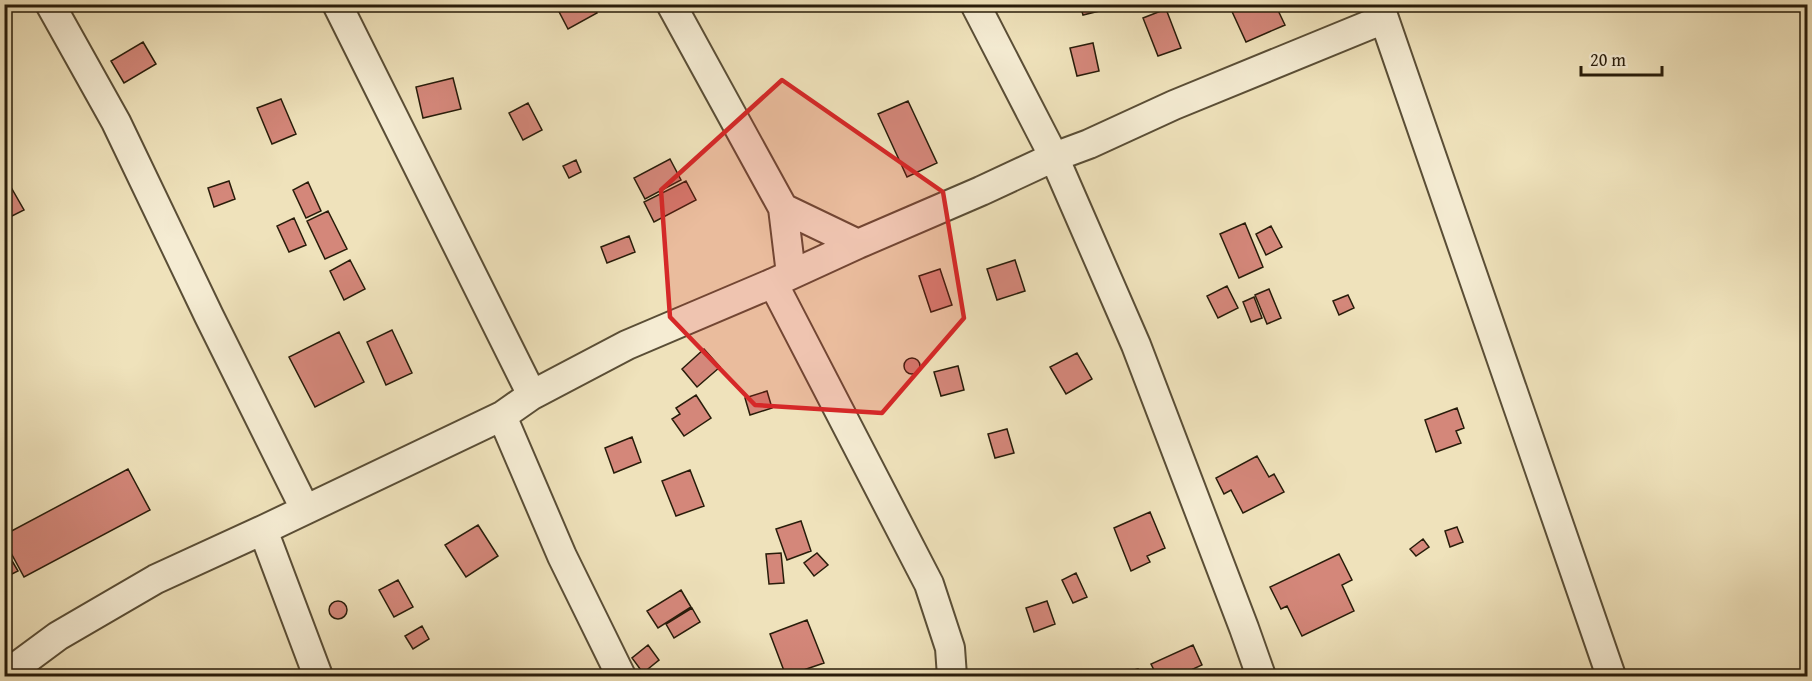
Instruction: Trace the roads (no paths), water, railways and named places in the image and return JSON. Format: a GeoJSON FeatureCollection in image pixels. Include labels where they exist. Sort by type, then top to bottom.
{"type":"FeatureCollection","features":[{"type":"Feature","properties":{"kind":"street"},"geometry":{"type":"LineString","coordinates":[[50,4],[116,122],[305,509]]}},
{"type":"Feature","properties":{"kind":"street"},"geometry":{"type":"LineString","coordinates":[[337,4],[532,395]]}},
{"type":"Feature","properties":{"kind":"street"},"geometry":{"type":"LineString","coordinates":[[671,4],[783,208],[782,279],[929,584],[950,648],[952,676]]}},
{"type":"Feature","properties":{"kind":"street"},"geometry":{"type":"LineString","coordinates":[[975,4],[1054,157],[1136,345],[1261,676]]}},
{"type":"Feature","properties":{"kind":"street"},"geometry":{"type":"LineString","coordinates":[[4,675],[58,636],[156,579],[502,416],[532,395],[627,345],[981,192],[1381,11],[1611,676]]}},
{"type":"Feature","properties":{"kind":"street"},"geometry":{"type":"LineString","coordinates":[[783,208],[858,244]]}},
{"type":"Feature","properties":{"kind":"street"},"geometry":{"type":"LineString","coordinates":[[502,416],[562,556],[621,676]]}},
{"type":"Feature","properties":{"kind":"street"},"geometry":{"type":"LineString","coordinates":[[263,530],[318,676]]}}]}
